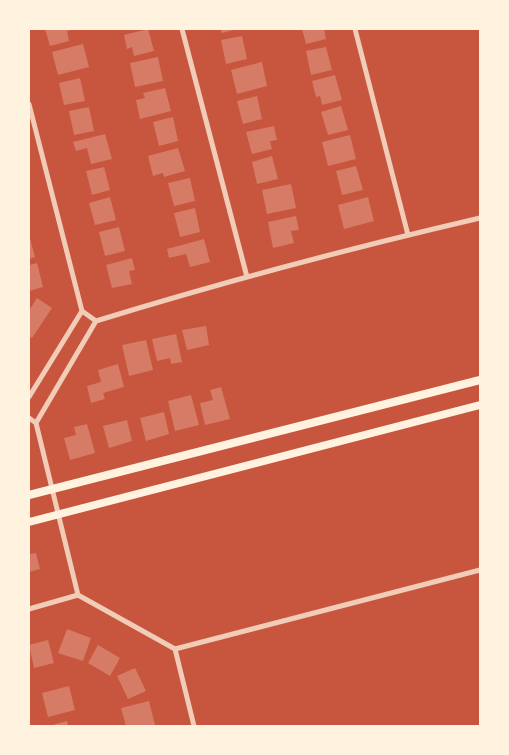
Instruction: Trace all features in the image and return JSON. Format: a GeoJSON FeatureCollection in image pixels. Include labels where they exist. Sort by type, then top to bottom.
{"type":"FeatureCollection","features":[{"type":"Feature","properties":{"kind":"main road"},"geometry":{"type":"LineString","coordinates":[[29,495],[480,380]]}},
{"type":"Feature","properties":{"kind":"main road"},"geometry":{"type":"LineString","coordinates":[[29,522],[480,405]]}},
{"type":"Feature","properties":{"kind":"street"},"geometry":{"type":"LineString","coordinates":[[182,29],[247,277]]}},
{"type":"Feature","properties":{"kind":"street"},"geometry":{"type":"LineString","coordinates":[[355,29],[408,235]]}},
{"type":"Feature","properties":{"kind":"street"},"geometry":{"type":"LineString","coordinates":[[29,104],[82,310],[96,321]]}},
{"type":"Feature","properties":{"kind":"street"},"geometry":{"type":"LineString","coordinates":[[36,423],[96,321],[247,277],[480,218]]}},
{"type":"Feature","properties":{"kind":"street"},"geometry":{"type":"LineString","coordinates":[[29,397],[82,310]]}},
{"type":"Feature","properties":{"kind":"street"},"geometry":{"type":"LineString","coordinates":[[29,418],[36,423],[78,595]]}},
{"type":"Feature","properties":{"kind":"street"},"geometry":{"type":"LineString","coordinates":[[29,609],[78,595],[175,649],[480,570]]}},
{"type":"Feature","properties":{"kind":"street"},"geometry":{"type":"LineString","coordinates":[[175,649],[194,726]]}},
{"type":"Feature","properties":{"kind":"building"},"geometry":{"type":"Polygon","coordinates":[[[45,29],[74,29],[67,31],[69,41],[50,46],[45,29]]]}},
{"type":"Feature","properties":{"kind":"building"},"geometry":{"type":"Polygon","coordinates":[[[148,29],[154,51],[134,56],[132,47],[127,49],[124,35],[148,29]]]}},
{"type":"Feature","properties":{"kind":"building"},"geometry":{"type":"Polygon","coordinates":[[[220,29],[237,29],[222,33],[220,29]]]}},
{"type":"Feature","properties":{"kind":"building"},"geometry":{"type":"Polygon","coordinates":[[[302,29],[324,29],[326,39],[306,44],[302,29]]]}},
{"type":"Feature","properties":{"kind":"building"},"geometry":{"type":"Polygon","coordinates":[[[242,36],[247,59],[226,64],[221,40],[242,36]]]}},
{"type":"Feature","properties":{"kind":"building"},"geometry":{"type":"Polygon","coordinates":[[[83,44],[89,67],[58,75],[52,52],[83,44]]]}},
{"type":"Feature","properties":{"kind":"building"},"geometry":{"type":"Polygon","coordinates":[[[326,47],[332,70],[311,75],[306,51],[326,47]]]}},
{"type":"Feature","properties":{"kind":"building"},"geometry":{"type":"Polygon","coordinates":[[[158,57],[163,81],[135,87],[130,63],[158,57]]]}},
{"type":"Feature","properties":{"kind":"building"},"geometry":{"type":"Polygon","coordinates":[[[262,62],[267,86],[237,94],[231,70],[262,62]]]}},
{"type":"Feature","properties":{"kind":"building"},"geometry":{"type":"Polygon","coordinates":[[[335,75],[342,100],[322,105],[320,96],[316,97],[312,81],[335,75]]]}},
{"type":"Feature","properties":{"kind":"building"},"geometry":{"type":"Polygon","coordinates":[[[80,78],[85,101],[64,105],[59,83],[80,78]]]}},
{"type":"Feature","properties":{"kind":"building"},"geometry":{"type":"Polygon","coordinates":[[[165,88],[171,111],[140,119],[136,100],[145,98],[143,93],[165,88]]]}},
{"type":"Feature","properties":{"kind":"building"},"geometry":{"type":"Polygon","coordinates":[[[257,96],[262,119],[243,124],[237,101],[257,96]]]}},
{"type":"Feature","properties":{"kind":"building"},"geometry":{"type":"Polygon","coordinates":[[[341,106],[348,130],[328,135],[321,112],[341,106]]]}},
{"type":"Feature","properties":{"kind":"building"},"geometry":{"type":"Polygon","coordinates":[[[89,107],[94,131],[74,135],[69,111],[89,107]]]}},
{"type":"Feature","properties":{"kind":"building"},"geometry":{"type":"Polygon","coordinates":[[[173,117],[178,141],[159,146],[153,122],[173,117]]]}},
{"type":"Feature","properties":{"kind":"building"},"geometry":{"type":"Polygon","coordinates":[[[274,126],[277,140],[270,141],[272,149],[252,154],[246,132],[274,126]]]}},
{"type":"Feature","properties":{"kind":"building"},"geometry":{"type":"Polygon","coordinates":[[[105,134],[112,159],[91,164],[87,148],[76,151],[73,142],[105,134]]]}},
{"type":"Feature","properties":{"kind":"building"},"geometry":{"type":"Polygon","coordinates":[[[350,135],[356,159],[328,166],[322,142],[350,135]]]}},
{"type":"Feature","properties":{"kind":"building"},"geometry":{"type":"Polygon","coordinates":[[[178,148],[185,171],[164,177],[163,173],[153,176],[148,156],[178,148]]]}},
{"type":"Feature","properties":{"kind":"building"},"geometry":{"type":"Polygon","coordinates":[[[272,156],[278,179],[257,184],[252,162],[272,156]]]}},
{"type":"Feature","properties":{"kind":"building"},"geometry":{"type":"Polygon","coordinates":[[[356,166],[363,190],[342,195],[336,171],[356,166]]]}},
{"type":"Feature","properties":{"kind":"building"},"geometry":{"type":"Polygon","coordinates":[[[104,167],[110,190],[92,195],[86,171],[104,167]]]}},
{"type":"Feature","properties":{"kind":"building"},"geometry":{"type":"Polygon","coordinates":[[[190,178],[195,201],[174,206],[168,183],[190,178]]]}},
{"type":"Feature","properties":{"kind":"building"},"geometry":{"type":"Polygon","coordinates":[[[291,184],[296,208],[267,214],[262,190],[291,184]]]}},
{"type":"Feature","properties":{"kind":"building"},"geometry":{"type":"Polygon","coordinates":[[[110,197],[116,220],[95,225],[89,203],[110,197]]]}},
{"type":"Feature","properties":{"kind":"building"},"geometry":{"type":"Polygon","coordinates":[[[368,197],[374,221],[344,229],[338,205],[368,197]]]}},
{"type":"Feature","properties":{"kind":"building"},"geometry":{"type":"Polygon","coordinates":[[[195,208],[200,232],[180,237],[174,213],[195,208]]]}},
{"type":"Feature","properties":{"kind":"building"},"geometry":{"type":"Polygon","coordinates":[[[296,216],[299,230],[291,231],[294,243],[273,248],[268,222],[296,216]]]}},
{"type":"Feature","properties":{"kind":"building"},"geometry":{"type":"Polygon","coordinates":[[[119,227],[125,251],[105,256],[99,232],[119,227]]]}},
{"type":"Feature","properties":{"kind":"building"},"geometry":{"type":"Polygon","coordinates":[[[29,235],[35,257],[29,259],[29,235]]]}},
{"type":"Feature","properties":{"kind":"building"},"geometry":{"type":"Polygon","coordinates":[[[204,239],[210,262],[190,267],[186,254],[169,258],[167,249],[204,239]]]}},
{"type":"Feature","properties":{"kind":"building"},"geometry":{"type":"Polygon","coordinates":[[[132,258],[135,270],[129,271],[132,284],[112,288],[106,265],[132,258]]]}},
{"type":"Feature","properties":{"kind":"building"},"geometry":{"type":"Polygon","coordinates":[[[37,263],[43,287],[29,291],[29,265],[37,263]]]}},
{"type":"Feature","properties":{"kind":"building"},"geometry":{"type":"Polygon","coordinates":[[[37,298],[52,308],[32,338],[29,336],[29,308],[37,298]]]}},
{"type":"Feature","properties":{"kind":"building"},"geometry":{"type":"Polygon","coordinates":[[[206,326],[209,345],[187,350],[182,330],[206,326]]]}},
{"type":"Feature","properties":{"kind":"building"},"geometry":{"type":"Polygon","coordinates":[[[176,334],[182,362],[171,364],[170,358],[157,361],[152,339],[176,334]]]}},
{"type":"Feature","properties":{"kind":"building"},"geometry":{"type":"Polygon","coordinates":[[[146,340],[153,370],[129,376],[122,345],[146,340]]]}},
{"type":"Feature","properties":{"kind":"building"},"geometry":{"type":"Polygon","coordinates":[[[118,364],[124,387],[103,393],[105,399],[91,403],[87,386],[101,382],[98,370],[118,364]]]}},
{"type":"Feature","properties":{"kind":"building"},"geometry":{"type":"Polygon","coordinates":[[[221,387],[230,419],[205,425],[200,403],[213,400],[210,390],[221,387]]]}},
{"type":"Feature","properties":{"kind":"building"},"geometry":{"type":"Polygon","coordinates":[[[191,395],[199,425],[175,431],[168,401],[191,395]]]}},
{"type":"Feature","properties":{"kind":"building"},"geometry":{"type":"Polygon","coordinates":[[[164,412],[169,434],[146,441],[140,418],[164,412]]]}},
{"type":"Feature","properties":{"kind":"building"},"geometry":{"type":"Polygon","coordinates":[[[127,420],[132,441],[109,448],[103,426],[127,420]]]}},
{"type":"Feature","properties":{"kind":"building"},"geometry":{"type":"Polygon","coordinates":[[[87,424],[95,453],[70,460],[64,438],[76,435],[74,427],[87,424]]]}},
{"type":"Feature","properties":{"kind":"building"},"geometry":{"type":"Polygon","coordinates":[[[36,553],[40,569],[29,572],[29,554],[36,553]]]}},
{"type":"Feature","properties":{"kind":"building"},"geometry":{"type":"Polygon","coordinates":[[[67,629],[91,638],[83,661],[58,653],[67,629]]]}},
{"type":"Feature","properties":{"kind":"building"},"geometry":{"type":"Polygon","coordinates":[[[48,640],[54,663],[34,668],[29,645],[48,640]]]}},
{"type":"Feature","properties":{"kind":"building"},"geometry":{"type":"Polygon","coordinates":[[[98,645],[120,658],[110,676],[88,663],[98,645]]]}},
{"type":"Feature","properties":{"kind":"building"},"geometry":{"type":"Polygon","coordinates":[[[135,668],[146,691],[128,699],[117,676],[135,668]]]}},
{"type":"Feature","properties":{"kind":"building"},"geometry":{"type":"Polygon","coordinates":[[[69,686],[75,710],[48,717],[42,693],[69,686]]]}},
{"type":"Feature","properties":{"kind":"building"},"geometry":{"type":"Polygon","coordinates":[[[149,701],[155,725],[126,726],[121,708],[149,701]]]}},
{"type":"Feature","properties":{"kind":"building"},"geometry":{"type":"Polygon","coordinates":[[[67,721],[68,726],[49,726],[67,721]]]}}]}
